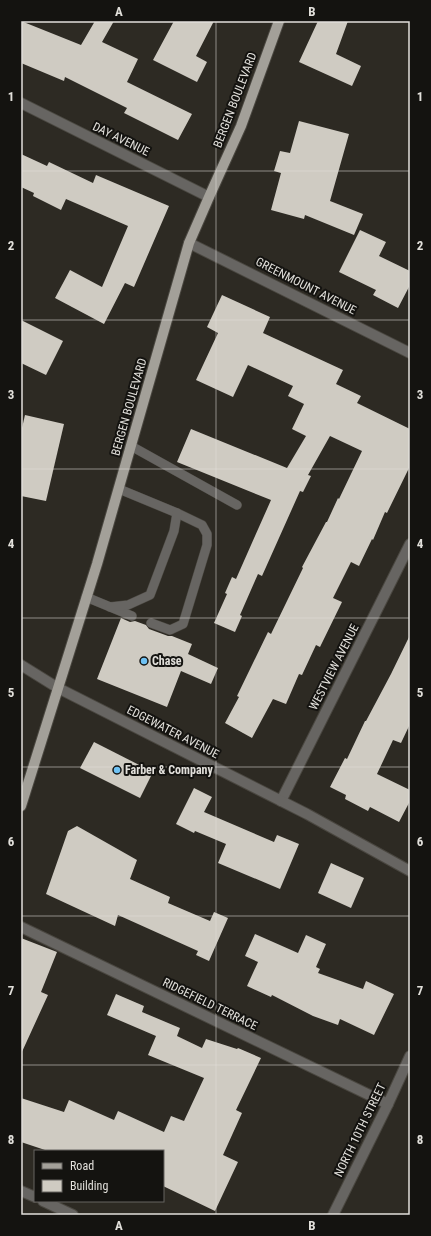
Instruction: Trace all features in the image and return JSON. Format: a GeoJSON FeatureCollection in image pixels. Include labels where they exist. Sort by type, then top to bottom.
{"type":"FeatureCollection","features":[{"type":"Feature","properties":{"kind":"main road","name":"BERGEN BOULEVARD"},"geometry":{"type":"LineString","coordinates":[[21,806],[119,489],[190,243],[241,126],[278,21]]}},
{"type":"Feature","properties":{"kind":"street","name":"DAY AVENUE"},"geometry":{"type":"LineString","coordinates":[[21,104],[209,197]]}},
{"type":"Feature","properties":{"kind":"street","name":"GREENMOUNT AVENUE"},"geometry":{"type":"LineString","coordinates":[[190,243],[410,353]]}},
{"type":"Feature","properties":{"kind":"street","name":"WESTVIEW AVENUE"},"geometry":{"type":"LineString","coordinates":[[281,801],[410,544]]}},
{"type":"Feature","properties":{"kind":"street","name":"EDGEWATER AVENUE"},"geometry":{"type":"LineString","coordinates":[[21,665],[58,688],[316,819],[410,871]]}},
{"type":"Feature","properties":{"kind":"street","name":"RIDGEFIELD TERRACE"},"geometry":{"type":"LineString","coordinates":[[21,927],[388,1104]]}},
{"type":"Feature","properties":{"kind":"street","name":"NORTH 10TH STREET"},"geometry":{"type":"LineString","coordinates":[[333,1215],[410,1056]]}},
{"type":"Feature","properties":{"kind":"street"},"geometry":{"type":"LineString","coordinates":[[21,1191],[34,1197]]}},
{"type":"Feature","properties":{"kind":"street"},"geometry":{"type":"LineString","coordinates":[[45,1202],[73,1215]]}},
{"type":"Feature","properties":{"kind":"lane"},"geometry":{"type":"LineString","coordinates":[[131,446],[237,505]]}},
{"type":"Feature","properties":{"kind":"lane"},"geometry":{"type":"LineString","coordinates":[[119,489],[202,525],[207,534],[207,545],[183,624],[170,630],[151,623]]}},
{"type":"Feature","properties":{"kind":"lane"},"geometry":{"type":"LineString","coordinates":[[110,607],[128,605],[150,595],[174,531],[177,513]]}},
{"type":"Feature","properties":{"kind":"lane"},"geometry":{"type":"LineString","coordinates":[[86,597],[132,616]]}},
{"type":"Feature","properties":{"kind":"building"},"geometry":{"type":"Polygon","coordinates":[[[21,21],[81,45],[95,21],[114,21],[102,42],[138,59],[127,82],[192,114],[178,140],[124,113],[127,108],[65,77],[64,81],[21,63],[21,21]]]}},
{"type":"Feature","properties":{"kind":"building"},"geometry":{"type":"Polygon","coordinates":[[[174,21],[214,21],[196,56],[207,62],[197,82],[153,60],[174,21]]]}},
{"type":"Feature","properties":{"kind":"building"},"geometry":{"type":"Polygon","coordinates":[[[318,21],[348,21],[336,54],[361,66],[352,86],[299,62],[318,21]]]}},
{"type":"Feature","properties":{"kind":"building"},"geometry":{"type":"Polygon","coordinates":[[[299,121],[349,134],[330,201],[363,214],[354,235],[305,215],[304,219],[271,210],[281,173],[274,171],[280,151],[290,153],[299,121]]]}},
{"type":"Feature","properties":{"kind":"building"},"geometry":{"type":"Polygon","coordinates":[[[21,154],[47,166],[49,162],[93,183],[96,175],[169,206],[134,287],[125,283],[104,324],[55,298],[70,270],[102,287],[128,226],[66,199],[61,210],[33,196],[34,193],[21,187],[21,154]]]}},
{"type":"Feature","properties":{"kind":"building"},"geometry":{"type":"Polygon","coordinates":[[[360,230],[386,242],[379,256],[410,271],[410,285],[398,308],[373,295],[376,290],[339,272],[360,230]]]}},
{"type":"Feature","properties":{"kind":"building"},"geometry":{"type":"Polygon","coordinates":[[[222,295],[270,317],[263,333],[343,370],[336,384],[361,396],[357,403],[410,429],[410,466],[387,513],[385,512],[373,540],[372,539],[359,566],[351,562],[333,598],[342,602],[320,647],[316,645],[302,675],[299,674],[286,704],[273,699],[252,738],[225,723],[239,697],[237,696],[268,632],[271,634],[303,568],[302,567],[327,522],[338,498],[339,499],[362,451],[330,436],[308,475],[311,476],[303,492],[300,491],[262,576],[258,574],[240,615],[242,616],[235,632],[214,623],[227,594],[225,593],[232,577],[236,579],[271,500],[177,462],[191,429],[287,468],[306,436],[292,429],[304,404],[288,396],[293,386],[248,365],[233,397],[196,380],[218,333],[207,327],[222,295]]]}},
{"type":"Feature","properties":{"kind":"building"},"geometry":{"type":"Polygon","coordinates":[[[21,320],[63,341],[46,375],[21,363],[21,320]]]}},
{"type":"Feature","properties":{"kind":"building"},"geometry":{"type":"Polygon","coordinates":[[[25,415],[64,424],[46,501],[21,496],[21,432],[25,415]]]}},
{"type":"Feature","properties":{"kind":"building","name":"Chase"},"geometry":{"type":"Polygon","coordinates":[[[121,618],[130,622],[135,621],[146,625],[149,629],[192,644],[188,654],[218,668],[211,684],[181,671],[167,707],[97,679],[121,618]]]}},
{"type":"Feature","properties":{"kind":"building"},"geometry":{"type":"Polygon","coordinates":[[[410,635],[410,724],[401,743],[393,740],[377,774],[410,790],[410,801],[399,822],[370,807],[368,811],[345,799],[346,795],[330,787],[345,758],[347,759],[410,635]]]}},
{"type":"Feature","properties":{"kind":"building","name":"Farber & Company"},"geometry":{"type":"Polygon","coordinates":[[[94,742],[153,772],[140,798],[80,768],[94,742]]]}},
{"type":"Feature","properties":{"kind":"building"},"geometry":{"type":"Polygon","coordinates":[[[194,788],[212,797],[204,812],[274,842],[277,835],[299,844],[280,889],[218,863],[226,844],[195,831],[194,833],[176,824],[194,788]]]}},
{"type":"Feature","properties":{"kind":"building"},"geometry":{"type":"Polygon","coordinates":[[[77,826],[137,860],[130,879],[170,897],[168,903],[210,921],[214,912],[228,918],[209,961],[196,955],[198,951],[118,915],[115,926],[46,894],[68,831],[77,826]]]}},
{"type":"Feature","properties":{"kind":"building"},"geometry":{"type":"Polygon","coordinates":[[[331,863],[364,878],[351,908],[318,893],[331,863]]]}},
{"type":"Feature","properties":{"kind":"building"},"geometry":{"type":"Polygon","coordinates":[[[255,934],[298,953],[306,935],[326,944],[316,967],[320,969],[318,973],[363,989],[366,981],[394,994],[374,1035],[340,1019],[338,1025],[313,1016],[272,995],[271,997],[247,986],[258,962],[245,956],[255,934]]]}},
{"type":"Feature","properties":{"kind":"building"},"geometry":{"type":"Polygon","coordinates":[[[21,938],[57,952],[41,992],[48,995],[21,1054],[21,938]]]}},
{"type":"Feature","properties":{"kind":"building"},"geometry":{"type":"Polygon","coordinates":[[[116,994],[144,1006],[142,1012],[180,1028],[177,1036],[202,1048],[206,1039],[237,1049],[238,1048],[261,1058],[236,1110],[242,1113],[223,1155],[238,1162],[215,1211],[164,1186],[164,1150],[45,1150],[21,1142],[21,1098],[64,1112],[69,1100],[114,1120],[118,1111],[164,1132],[171,1116],[184,1121],[204,1078],[148,1055],[156,1036],[107,1015],[116,994]]]}},
{"type":"Feature","properties":{"kind":"place","name":"Chase"},"geometry":{"type":"Point","coordinates":[144,661]}},
{"type":"Feature","properties":{"kind":"place","name":"Farber & Company"},"geometry":{"type":"Point","coordinates":[117,770]}}]}
